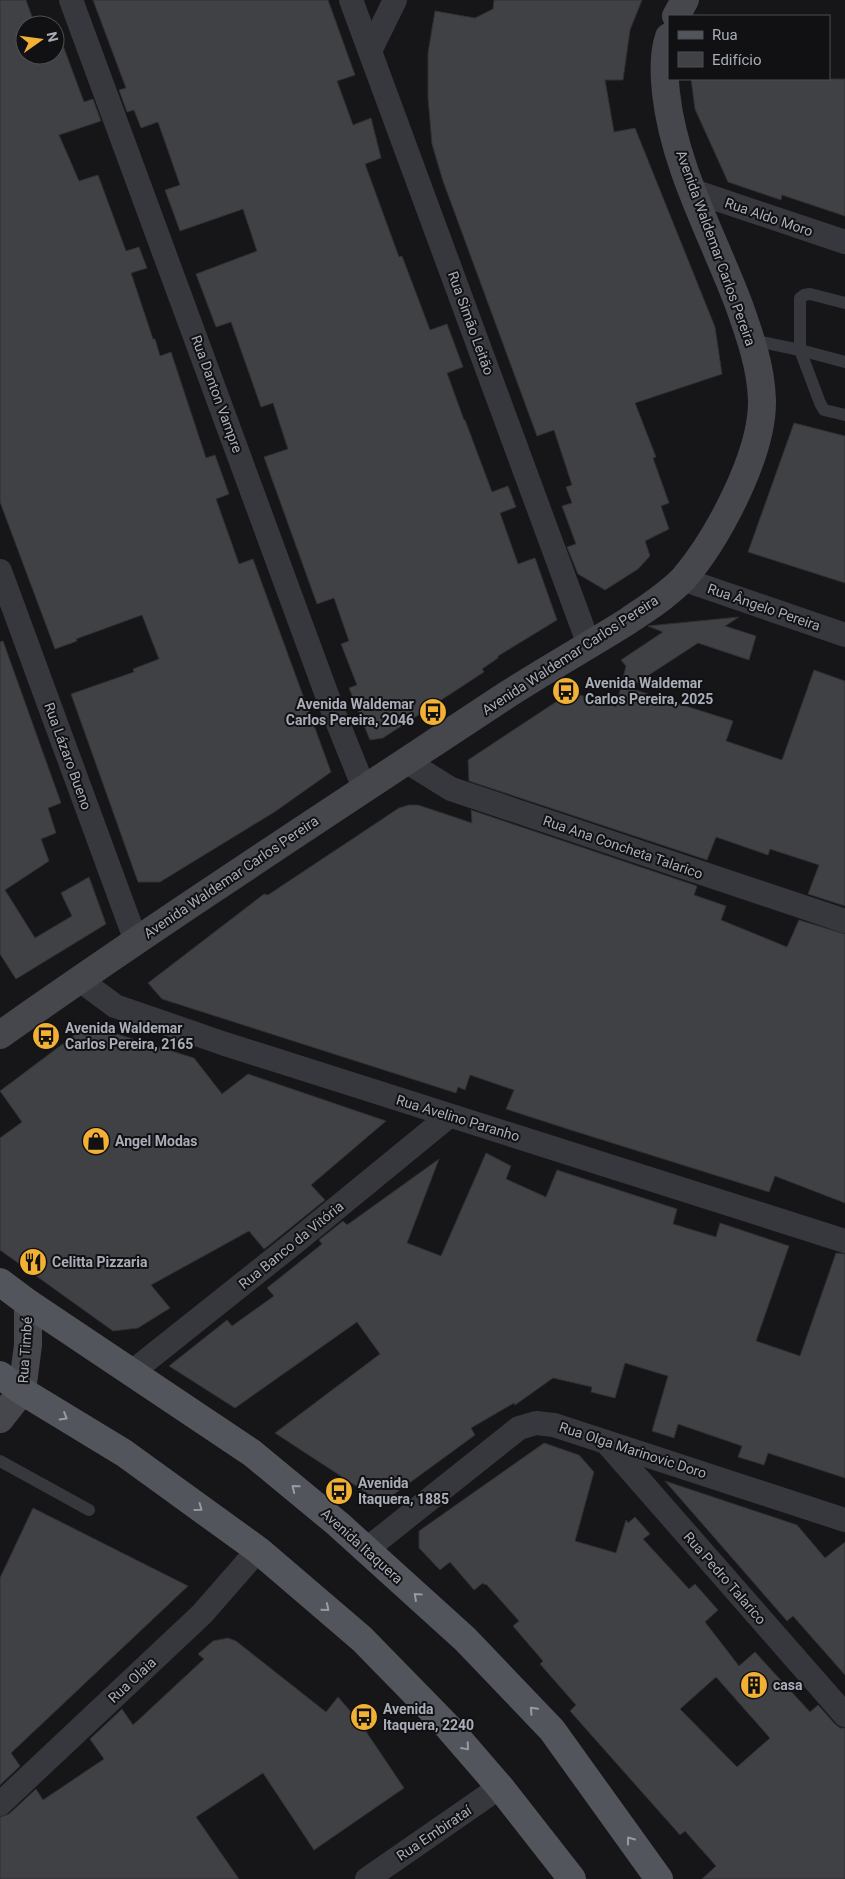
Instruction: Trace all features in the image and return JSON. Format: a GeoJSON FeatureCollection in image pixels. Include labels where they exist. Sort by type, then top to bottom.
{"type":"FeatureCollection","features":[{"type":"Feature","properties":{"kind":"main road","name":"Avenida Itaquera"},"geometry":{"type":"LineString","coordinates":[[0,1282],[252,1453],[338,1524],[465,1638],[552,1730],[659,1879]]}},
{"type":"Feature","properties":{"kind":"main road"},"geometry":{"type":"LineString","coordinates":[[0,1375],[22,1391],[124,1453],[258,1550],[362,1639],[449,1728],[500,1787],[572,1879]]}},
{"type":"Feature","properties":{"kind":"street","name":"Rua Danton Vampre"},"geometry":{"type":"LineString","coordinates":[[71,0],[331,706],[364,788]]}},
{"type":"Feature","properties":{"kind":"street","name":"Rua Simão Leitão"},"geometry":{"type":"LineString","coordinates":[[351,0],[590,646]]}},
{"type":"Feature","properties":{"kind":"street"},"geometry":{"type":"LineString","coordinates":[[370,51],[395,0]]}},
{"type":"Feature","properties":{"kind":"street"},"geometry":{"type":"LineString","coordinates":[[677,15],[685,0]]}},
{"type":"Feature","properties":{"kind":"street","name":"Avenida Waldemar Carlos Pereira"},"geometry":{"type":"LineString","coordinates":[[0,1035],[364,788],[510,693],[590,646],[654,604],[682,579],[711,540],[735,498],[755,445],[762,403],[752,340],[693,191],[668,111],[664,76],[666,43],[668,39]]}},
{"type":"Feature","properties":{"kind":"street","name":"Rua Aldo Moro"},"geometry":{"type":"LineString","coordinates":[[693,191],[845,242]]}},
{"type":"Feature","properties":{"kind":"street","name":"Rua Lázaro Bueno"},"geometry":{"type":"LineString","coordinates":[[0,571],[136,941]]}},
{"type":"Feature","properties":{"kind":"street","name":"Rua Ângelo Pereira"},"geometry":{"type":"LineString","coordinates":[[682,579],[845,635]]}},
{"type":"Feature","properties":{"kind":"street","name":"Rua Ana Concheta Talarico"},"geometry":{"type":"LineString","coordinates":[[406,761],[451,789],[845,921]]}},
{"type":"Feature","properties":{"kind":"street","name":"Rua Avelino Paranho"},"geometry":{"type":"LineString","coordinates":[[80,980],[116,1006],[222,1043],[845,1241]]}},
{"type":"Feature","properties":{"kind":"street","name":"Rua Banco da Vitória"},"geometry":{"type":"LineString","coordinates":[[132,1372],[449,1116]]}},
{"type":"Feature","properties":{"kind":"street","name":"Rua Timbé"},"geometry":{"type":"LineString","coordinates":[[0,1419],[22,1391],[28,1344],[28,1302]]}},
{"type":"Feature","properties":{"kind":"street","name":"Rua Olga Marinovic Doro"},"geometry":{"type":"LineString","coordinates":[[367,1550],[519,1428],[536,1423],[554,1425],[605,1441],[845,1520]]}},
{"type":"Feature","properties":{"kind":"street","name":"Rua Pedro Talarico"},"geometry":{"type":"LineString","coordinates":[[605,1441],[845,1715]]}},
{"type":"Feature","properties":{"kind":"street","name":"Rua Olaia"},"geometry":{"type":"LineString","coordinates":[[0,1804],[202,1614],[258,1550]]}},
{"type":"Feature","properties":{"kind":"street","name":"Rua Embirataí"},"geometry":{"type":"LineString","coordinates":[[367,1879],[500,1787]]}},
{"type":"Feature","properties":{"kind":"lane"},"geometry":{"type":"LineString","coordinates":[[845,303],[810,294],[800,298],[800,350],[820,403],[824,410],[845,415]]}},
{"type":"Feature","properties":{"kind":"lane"},"geometry":{"type":"LineString","coordinates":[[752,340],[845,362]]}},
{"type":"Feature","properties":{"kind":"lane"},"geometry":{"type":"LineString","coordinates":[[0,1461],[89,1510]]}},
{"type":"Feature","properties":{"kind":"building"},"geometry":{"type":"Polygon","coordinates":[[[0,0],[26,0],[31,15],[15,15],[15,65],[65,65],[65,51],[84,102],[93,99],[101,121],[59,135],[79,181],[98,175],[126,251],[139,247],[147,268],[131,273],[153,339],[155,339],[160,356],[171,352],[206,458],[215,455],[229,494],[216,499],[239,564],[253,559],[331,772],[276,811],[160,882],[138,882],[71,694],[134,672],[133,669],[159,659],[142,615],[76,639],[77,641],[55,649],[0,502],[0,0]]]}},
{"type":"Feature","properties":{"kind":"building"},"geometry":{"type":"Polygon","coordinates":[[[93,0],[328,0],[355,75],[337,81],[353,125],[371,118],[381,158],[365,164],[399,257],[402,256],[430,330],[447,324],[463,367],[447,373],[464,420],[492,492],[508,486],[516,507],[500,513],[518,564],[535,558],[557,620],[498,656],[498,658],[482,669],[484,672],[383,738],[370,740],[349,688],[357,685],[341,644],[349,641],[334,598],[317,604],[264,457],[288,449],[273,403],[261,407],[231,322],[216,327],[196,274],[257,251],[243,209],[180,231],[165,190],[180,185],[158,122],[141,128],[134,110],[127,112],[119,90],[126,88],[93,0]]]}},
{"type":"Feature","properties":{"kind":"building"},"geometry":{"type":"Polygon","coordinates":[[[494,0],[642,0],[630,30],[623,80],[605,80],[614,132],[635,128],[715,327],[722,374],[635,403],[656,457],[653,458],[669,503],[661,506],[669,529],[645,541],[650,556],[638,569],[605,590],[578,574],[567,547],[576,544],[562,506],[572,503],[566,487],[572,485],[554,430],[537,436],[443,181],[432,144],[428,98],[428,53],[435,11],[475,18],[493,9],[494,0]]]}},
{"type":"Feature","properties":{"kind":"building"},"geometry":{"type":"Polygon","coordinates":[[[845,79],[845,216],[782,195],[781,200],[728,182],[695,109],[691,80],[845,79]]]}},
{"type":"Feature","properties":{"kind":"building"},"geometry":{"type":"Polygon","coordinates":[[[794,423],[845,436],[845,583],[748,552],[794,423]]]}},
{"type":"Feature","properties":{"kind":"building"},"geometry":{"type":"Polygon","coordinates":[[[739,617],[725,626],[756,636],[749,660],[698,643],[629,688],[733,721],[726,741],[782,760],[814,670],[845,681],[845,906],[808,894],[819,865],[770,849],[768,855],[716,837],[707,860],[469,781],[468,760],[571,692],[616,707],[626,666],[621,660],[663,632],[648,626],[739,617]]]}},
{"type":"Feature","properties":{"kind":"building"},"geometry":{"type":"Polygon","coordinates":[[[3,641],[61,803],[48,808],[56,833],[41,839],[49,861],[5,890],[35,938],[72,916],[61,893],[89,877],[106,924],[16,979],[0,954],[0,642],[3,641]]]}},
{"type":"Feature","properties":{"kind":"building"},"geometry":{"type":"Polygon","coordinates":[[[418,805],[472,823],[471,810],[697,886],[694,895],[726,906],[721,920],[787,947],[799,920],[845,934],[845,1203],[775,1176],[769,1192],[574,1131],[506,1109],[514,1090],[470,1075],[465,1090],[458,1087],[456,1093],[162,999],[148,983],[264,894],[268,895],[399,808],[418,805]]]}},
{"type":"Feature","properties":{"kind":"building"},"geometry":{"type":"Polygon","coordinates":[[[88,1025],[194,1058],[222,1094],[248,1074],[386,1121],[311,1185],[325,1200],[268,1246],[264,1249],[249,1231],[151,1285],[170,1308],[138,1328],[113,1331],[0,1250],[0,1138],[22,1122],[0,1091],[88,1025]]]}},
{"type":"Feature","properties":{"kind":"building"},"geometry":{"type":"Polygon","coordinates":[[[486,1153],[511,1166],[506,1179],[546,1197],[557,1170],[677,1209],[673,1224],[716,1237],[720,1223],[789,1246],[756,1341],[800,1356],[836,1253],[845,1254],[845,1478],[768,1453],[764,1465],[738,1457],[742,1446],[678,1424],[674,1438],[652,1431],[668,1376],[625,1363],[615,1398],[591,1392],[592,1387],[553,1378],[515,1405],[514,1403],[471,1428],[475,1435],[382,1503],[275,1433],[380,1354],[357,1322],[235,1408],[169,1366],[227,1320],[232,1326],[274,1296],[267,1288],[322,1244],[319,1240],[343,1221],[347,1225],[439,1159],[407,1243],[441,1256],[486,1153]]]}},
{"type":"Feature","properties":{"kind":"building"},"geometry":{"type":"Polygon","coordinates":[[[544,1443],[579,1455],[594,1472],[575,1541],[616,1553],[626,1520],[628,1523],[635,1517],[650,1534],[643,1539],[689,1589],[695,1584],[718,1610],[705,1622],[739,1666],[755,1652],[810,1712],[818,1705],[835,1724],[840,1728],[845,1728],[845,1879],[702,1879],[716,1866],[685,1831],[680,1835],[570,1711],[576,1705],[540,1664],[543,1661],[513,1626],[519,1621],[486,1584],[483,1583],[474,1590],[450,1562],[440,1570],[419,1548],[419,1531],[544,1443]],[[716,1677],[680,1709],[737,1767],[770,1738],[716,1677]]]}},
{"type":"Feature","properties":{"kind":"building"},"geometry":{"type":"Polygon","coordinates":[[[665,1481],[797,1525],[825,1558],[845,1542],[845,1675],[793,1616],[787,1621],[665,1481]]]}},
{"type":"Feature","properties":{"kind":"building"},"geometry":{"type":"Polygon","coordinates":[[[33,1508],[188,1586],[11,1753],[20,1766],[0,1785],[0,1578],[33,1508]]]}},
{"type":"Feature","properties":{"kind":"building"},"geometry":{"type":"Polygon","coordinates":[[[228,1638],[236,1641],[326,1712],[338,1697],[359,1721],[404,1788],[314,1850],[263,1773],[196,1817],[239,1879],[0,1879],[0,1817],[9,1814],[36,1789],[43,1800],[104,1759],[90,1739],[122,1709],[133,1725],[204,1659],[198,1654],[213,1641],[228,1638]]]}},
{"type":"Feature","properties":{"kind":"place","name":"Avenida Waldemar Carlos Pereira, 2025"},"geometry":{"type":"Point","coordinates":[566,691]}},
{"type":"Feature","properties":{"kind":"place","name":"Avenida Waldemar Carlos Pereira, 2046"},"geometry":{"type":"Point","coordinates":[433,712]}},
{"type":"Feature","properties":{"kind":"place","name":"Avenida Waldemar Carlos Pereira, 2165"},"geometry":{"type":"Point","coordinates":[46,1036]}},
{"type":"Feature","properties":{"kind":"place","name":"Angel Modas"},"geometry":{"type":"Point","coordinates":[96,1141]}},
{"type":"Feature","properties":{"kind":"place","name":"Celitta Pizzaria"},"geometry":{"type":"Point","coordinates":[33,1262]}},
{"type":"Feature","properties":{"kind":"place","name":"Avenida Itaquera, 1885"},"geometry":{"type":"Point","coordinates":[339,1491]}},
{"type":"Feature","properties":{"kind":"place","name":"casa"},"geometry":{"type":"Point","coordinates":[754,1685]}},
{"type":"Feature","properties":{"kind":"place","name":"Avenida Itaquera, 2240"},"geometry":{"type":"Point","coordinates":[364,1717]}}]}
